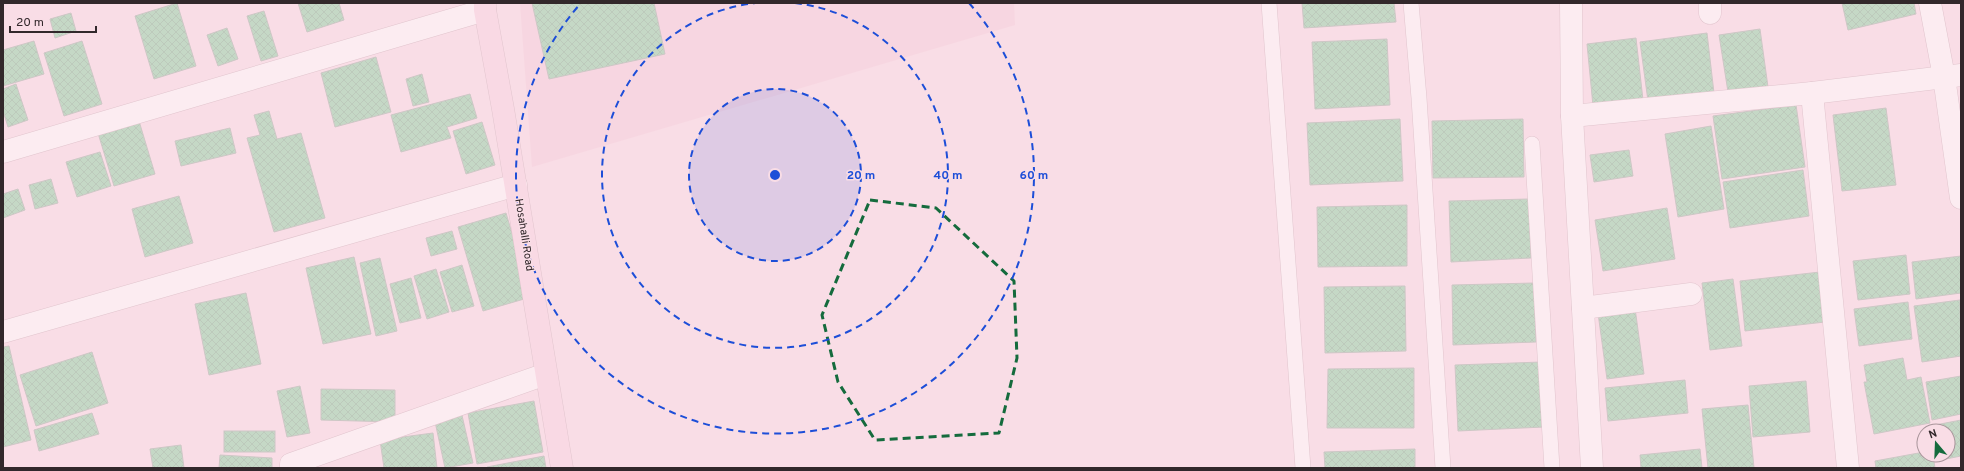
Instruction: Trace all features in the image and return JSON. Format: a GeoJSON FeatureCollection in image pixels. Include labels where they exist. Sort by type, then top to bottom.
{"type":"FeatureCollection","features":[{"type":"Feature","properties":{"kind":"street"},"geometry":{"type":"LineString","coordinates":[[1571,3],[1572,116],[1592,468]]}},
{"type":"Feature","properties":{"kind":"street"},"geometry":{"type":"LineString","coordinates":[[1930,3],[1952,76],[1961,198]]}},
{"type":"Feature","properties":{"kind":"street"},"geometry":{"type":"LineString","coordinates":[[3,152],[485,6]]}},
{"type":"Feature","properties":{"kind":"street","name":"Hosahalli Road"},"geometry":{"type":"LineString","coordinates":[[485,6],[562,468]]}},
{"type":"Feature","properties":{"kind":"street"},"geometry":{"type":"LineString","coordinates":[[1572,116],[1812,93],[1952,76]]}},
{"type":"Feature","properties":{"kind":"street"},"geometry":{"type":"LineString","coordinates":[[1812,93],[1848,468]]}},
{"type":"Feature","properties":{"kind":"street"},"geometry":{"type":"LineString","coordinates":[[3,332],[516,185]]}},
{"type":"Feature","properties":{"kind":"street"},"geometry":{"type":"LineString","coordinates":[[1583,308],[1691,294]]}},
{"type":"Feature","properties":{"kind":"street"},"geometry":{"type":"LineString","coordinates":[[291,468],[292,464],[546,374]]}},
{"type":"Feature","properties":{"kind":"lane"},"geometry":{"type":"LineString","coordinates":[[1269,3],[1303,468]]}},
{"type":"Feature","properties":{"kind":"lane"},"geometry":{"type":"LineString","coordinates":[[1411,3],[1419,98],[1443,468]]}},
{"type":"Feature","properties":{"kind":"lane"},"geometry":{"type":"LineString","coordinates":[[1532,144],[1552,468]]}},
{"type":"Feature","properties":{"kind":"highlighted area"},"geometry":{"type":"Polygon","coordinates":[[[870,200],[936,208],[1014,281],[1017,358],[999,433],[875,440],[838,382],[822,315],[870,200]]]}},
{"type":"Feature","properties":{"kind":"shaded area"},"geometry":{"type":"Polygon","coordinates":[[[520,3],[1014,3],[1015,25],[532,167],[520,3]]]}},
{"type":"Feature","properties":{"kind":"building"},"geometry":{"type":"Polygon","coordinates":[[[177,3],[196,66],[154,79],[135,16],[177,3]]]}},
{"type":"Feature","properties":{"kind":"building"},"geometry":{"type":"Polygon","coordinates":[[[298,3],[339,3],[344,20],[307,32],[298,3]]]}},
{"type":"Feature","properties":{"kind":"building"},"geometry":{"type":"Polygon","coordinates":[[[532,3],[654,3],[665,54],[549,79],[532,3]]]}},
{"type":"Feature","properties":{"kind":"building"},"geometry":{"type":"Polygon","coordinates":[[[1302,3],[1394,3],[1396,22],[1304,28],[1302,3]]]}},
{"type":"Feature","properties":{"kind":"building"},"geometry":{"type":"Polygon","coordinates":[[[1842,3],[1914,3],[1916,14],[1848,30],[1842,3]]]}},
{"type":"Feature","properties":{"kind":"building"},"geometry":{"type":"Polygon","coordinates":[[[264,11],[278,56],[261,61],[247,16],[264,11]]]}},
{"type":"Feature","properties":{"kind":"building"},"geometry":{"type":"Polygon","coordinates":[[[71,13],[76,31],[55,38],[50,19],[71,13]]]}},
{"type":"Feature","properties":{"kind":"building"},"geometry":{"type":"Polygon","coordinates":[[[227,28],[238,59],[218,66],[207,35],[227,28]]]}},
{"type":"Feature","properties":{"kind":"building"},"geometry":{"type":"Polygon","coordinates":[[[1760,29],[1768,87],[1728,92],[1719,35],[1760,29]]]}},
{"type":"Feature","properties":{"kind":"building"},"geometry":{"type":"Polygon","coordinates":[[[1707,33],[1714,93],[1648,101],[1640,42],[1707,33]]]}},
{"type":"Feature","properties":{"kind":"building"},"geometry":{"type":"Polygon","coordinates":[[[1636,38],[1643,100],[1593,106],[1587,44],[1636,38]]]}},
{"type":"Feature","properties":{"kind":"building"},"geometry":{"type":"Polygon","coordinates":[[[1387,39],[1390,105],[1315,109],[1312,42],[1387,39]]]}},
{"type":"Feature","properties":{"kind":"building"},"geometry":{"type":"Polygon","coordinates":[[[34,41],[44,74],[3,86],[3,50],[34,41]]]}},
{"type":"Feature","properties":{"kind":"building"},"geometry":{"type":"Polygon","coordinates":[[[82,41],[102,104],[64,116],[44,53],[82,41]]]}},
{"type":"Feature","properties":{"kind":"building"},"geometry":{"type":"Polygon","coordinates":[[[376,57],[391,112],[335,127],[321,73],[376,57]]]}},
{"type":"Feature","properties":{"kind":"building"},"geometry":{"type":"Polygon","coordinates":[[[422,74],[429,102],[413,106],[406,79],[422,74]]]}},
{"type":"Feature","properties":{"kind":"building"},"geometry":{"type":"Polygon","coordinates":[[[16,84],[28,120],[8,127],[3,111],[3,89],[16,84]]]}},
{"type":"Feature","properties":{"kind":"building"},"geometry":{"type":"Polygon","coordinates":[[[470,94],[477,118],[447,127],[451,138],[401,152],[391,115],[470,94]]]}},
{"type":"Feature","properties":{"kind":"building"},"geometry":{"type":"Polygon","coordinates":[[[1796,105],[1805,167],[1722,179],[1713,116],[1796,105]]]}},
{"type":"Feature","properties":{"kind":"building"},"geometry":{"type":"Polygon","coordinates":[[[1886,108],[1896,185],[1842,191],[1833,115],[1886,108]]]}},
{"type":"Feature","properties":{"kind":"building"},"geometry":{"type":"Polygon","coordinates":[[[269,111],[277,139],[301,133],[325,218],[274,232],[247,138],[260,135],[254,115],[269,111]]]}},
{"type":"Feature","properties":{"kind":"building"},"geometry":{"type":"Polygon","coordinates":[[[1400,119],[1403,181],[1310,185],[1307,123],[1400,119]]]}},
{"type":"Feature","properties":{"kind":"building"},"geometry":{"type":"Polygon","coordinates":[[[1523,119],[1524,177],[1433,178],[1432,121],[1523,119]]]}},
{"type":"Feature","properties":{"kind":"building"},"geometry":{"type":"Polygon","coordinates":[[[139,121],[155,174],[114,186],[98,133],[139,121]]]}},
{"type":"Feature","properties":{"kind":"building"},"geometry":{"type":"Polygon","coordinates":[[[482,122],[495,165],[466,174],[453,131],[482,122]]]}},
{"type":"Feature","properties":{"kind":"building"},"geometry":{"type":"Polygon","coordinates":[[[1711,126],[1724,209],[1678,217],[1665,134],[1711,126]]]}},
{"type":"Feature","properties":{"kind":"building"},"geometry":{"type":"Polygon","coordinates":[[[230,128],[236,153],[181,166],[175,141],[230,128]]]}},
{"type":"Feature","properties":{"kind":"building"},"geometry":{"type":"Polygon","coordinates":[[[1629,150],[1633,176],[1594,182],[1590,155],[1629,150]]]}},
{"type":"Feature","properties":{"kind":"building"},"geometry":{"type":"Polygon","coordinates":[[[100,152],[111,186],[77,197],[66,162],[100,152]]]}},
{"type":"Feature","properties":{"kind":"building"},"geometry":{"type":"Polygon","coordinates":[[[1803,170],[1809,216],[1730,228],[1723,182],[1803,170]]]}},
{"type":"Feature","properties":{"kind":"building"},"geometry":{"type":"Polygon","coordinates":[[[51,179],[58,203],[35,209],[29,185],[51,179]]]}},
{"type":"Feature","properties":{"kind":"building"},"geometry":{"type":"Polygon","coordinates":[[[18,189],[25,210],[3,218],[3,194],[18,189]]]}},
{"type":"Feature","properties":{"kind":"building"},"geometry":{"type":"Polygon","coordinates":[[[179,196],[193,243],[145,257],[132,209],[179,196]]]}},
{"type":"Feature","properties":{"kind":"building"},"geometry":{"type":"Polygon","coordinates":[[[1529,199],[1531,258],[1451,262],[1449,201],[1529,199]]]}},
{"type":"Feature","properties":{"kind":"building"},"geometry":{"type":"Polygon","coordinates":[[[1407,205],[1407,266],[1318,267],[1317,207],[1407,205]]]}},
{"type":"Feature","properties":{"kind":"building"},"geometry":{"type":"Polygon","coordinates":[[[1667,208],[1675,259],[1603,271],[1595,220],[1667,208]]]}},
{"type":"Feature","properties":{"kind":"building"},"geometry":{"type":"Polygon","coordinates":[[[506,213],[531,297],[483,311],[458,227],[506,213]]]}},
{"type":"Feature","properties":{"kind":"building"},"geometry":{"type":"Polygon","coordinates":[[[452,231],[457,249],[431,256],[426,238],[452,231]]]}},
{"type":"Feature","properties":{"kind":"building"},"geometry":{"type":"Polygon","coordinates":[[[1906,255],[1910,294],[1858,300],[1853,261],[1906,255]]]}},
{"type":"Feature","properties":{"kind":"building"},"geometry":{"type":"Polygon","coordinates":[[[1961,256],[1961,293],[1916,299],[1912,262],[1961,256]]]}},
{"type":"Feature","properties":{"kind":"building"},"geometry":{"type":"Polygon","coordinates":[[[354,257],[371,334],[323,344],[306,268],[354,257]]]}},
{"type":"Feature","properties":{"kind":"building"},"geometry":{"type":"Polygon","coordinates":[[[380,258],[397,331],[376,336],[360,263],[380,258]]]}},
{"type":"Feature","properties":{"kind":"building"},"geometry":{"type":"Polygon","coordinates":[[[462,265],[474,306],[452,312],[440,272],[462,265]]]}},
{"type":"Feature","properties":{"kind":"building"},"geometry":{"type":"Polygon","coordinates":[[[436,269],[449,312],[427,319],[414,276],[436,269]]]}},
{"type":"Feature","properties":{"kind":"building"},"geometry":{"type":"Polygon","coordinates":[[[1820,272],[1825,322],[1745,331],[1740,281],[1820,272]]]}},
{"type":"Feature","properties":{"kind":"building"},"geometry":{"type":"Polygon","coordinates":[[[411,278],[421,318],[400,323],[390,284],[411,278]]]}},
{"type":"Feature","properties":{"kind":"building"},"geometry":{"type":"Polygon","coordinates":[[[1733,279],[1742,346],[1710,350],[1702,283],[1733,279]]]}},
{"type":"Feature","properties":{"kind":"building"},"geometry":{"type":"Polygon","coordinates":[[[1534,283],[1536,342],[1453,345],[1452,285],[1534,283]]]}},
{"type":"Feature","properties":{"kind":"building"},"geometry":{"type":"Polygon","coordinates":[[[1405,286],[1406,351],[1325,353],[1324,287],[1405,286]]]}},
{"type":"Feature","properties":{"kind":"building"},"geometry":{"type":"Polygon","coordinates":[[[246,293],[261,364],[209,375],[195,304],[246,293]]]}},
{"type":"Feature","properties":{"kind":"building"},"geometry":{"type":"Polygon","coordinates":[[[1960,300],[1961,356],[1922,362],[1914,306],[1960,300]]]}},
{"type":"Feature","properties":{"kind":"building"},"geometry":{"type":"Polygon","coordinates":[[[1908,302],[1912,339],[1859,346],[1854,309],[1908,302]]]}},
{"type":"Feature","properties":{"kind":"building"},"geometry":{"type":"Polygon","coordinates":[[[1635,308],[1644,374],[1607,379],[1598,313],[1635,308]]]}},
{"type":"Feature","properties":{"kind":"building"},"geometry":{"type":"Polygon","coordinates":[[[9,346],[31,440],[3,447],[3,347],[9,346]]]}},
{"type":"Feature","properties":{"kind":"building"},"geometry":{"type":"Polygon","coordinates":[[[92,352],[108,403],[36,426],[20,375],[92,352]]]}},
{"type":"Feature","properties":{"kind":"building"},"geometry":{"type":"Polygon","coordinates":[[[1903,358],[1907,380],[1921,377],[1930,423],[1916,423],[1916,426],[1874,434],[1864,382],[1867,382],[1864,365],[1903,358]]]}},
{"type":"Feature","properties":{"kind":"building"},"geometry":{"type":"Polygon","coordinates":[[[1542,362],[1544,427],[1458,431],[1455,365],[1542,362]]]}},
{"type":"Feature","properties":{"kind":"building"},"geometry":{"type":"Polygon","coordinates":[[[1414,368],[1414,428],[1327,428],[1328,369],[1414,368]]]}},
{"type":"Feature","properties":{"kind":"building"},"geometry":{"type":"Polygon","coordinates":[[[1961,376],[1961,414],[1932,420],[1926,382],[1961,376]]]}},
{"type":"Feature","properties":{"kind":"building"},"geometry":{"type":"Polygon","coordinates":[[[1685,380],[1688,413],[1608,421],[1605,388],[1685,380]]]}},
{"type":"Feature","properties":{"kind":"building"},"geometry":{"type":"Polygon","coordinates":[[[1806,381],[1810,432],[1753,437],[1749,386],[1806,381]]]}},
{"type":"Feature","properties":{"kind":"building"},"geometry":{"type":"Polygon","coordinates":[[[300,386],[310,433],[287,437],[277,391],[300,386]]]}},
{"type":"Feature","properties":{"kind":"building"},"geometry":{"type":"Polygon","coordinates":[[[321,389],[395,390],[395,422],[321,420],[321,389]]]}},
{"type":"Feature","properties":{"kind":"building"},"geometry":{"type":"Polygon","coordinates":[[[534,401],[543,452],[477,464],[468,413],[534,401]]]}},
{"type":"Feature","properties":{"kind":"building"},"geometry":{"type":"Polygon","coordinates":[[[1748,405],[1754,468],[1708,468],[1702,409],[1748,405]]]}},
{"type":"Feature","properties":{"kind":"building"},"geometry":{"type":"Polygon","coordinates":[[[461,411],[473,463],[445,468],[434,417],[461,411]]]}},
{"type":"Feature","properties":{"kind":"building"},"geometry":{"type":"Polygon","coordinates":[[[92,413],[99,434],[39,451],[34,430],[92,413]]]}},
{"type":"Feature","properties":{"kind":"building"},"geometry":{"type":"Polygon","coordinates":[[[1961,420],[1961,456],[1956,457],[1956,423],[1946,423],[1961,420]]]}},
{"type":"Feature","properties":{"kind":"building"},"geometry":{"type":"Polygon","coordinates":[[[224,431],[275,431],[275,452],[224,452],[224,431]]]}},
{"type":"Feature","properties":{"kind":"building"},"geometry":{"type":"Polygon","coordinates":[[[433,433],[437,468],[384,468],[380,440],[433,433]]]}},
{"type":"Feature","properties":{"kind":"building"},"geometry":{"type":"Polygon","coordinates":[[[181,445],[184,468],[153,468],[150,449],[181,445]]]}},
{"type":"Feature","properties":{"kind":"building"},"geometry":{"type":"Polygon","coordinates":[[[1415,449],[1415,468],[1325,468],[1324,452],[1415,449]]]}},
{"type":"Feature","properties":{"kind":"building"},"geometry":{"type":"Polygon","coordinates":[[[1700,449],[1702,468],[1641,468],[1640,455],[1700,449]]]}},
{"type":"Feature","properties":{"kind":"building"},"geometry":{"type":"Polygon","coordinates":[[[1916,453],[1916,463],[1934,463],[1935,468],[1876,468],[1875,461],[1916,453]]]}},
{"type":"Feature","properties":{"kind":"building"},"geometry":{"type":"Polygon","coordinates":[[[220,455],[272,458],[272,468],[219,468],[220,455]]]}},
{"type":"Feature","properties":{"kind":"building"},"geometry":{"type":"Polygon","coordinates":[[[544,456],[546,468],[487,468],[487,467],[544,456]]]}}]}
